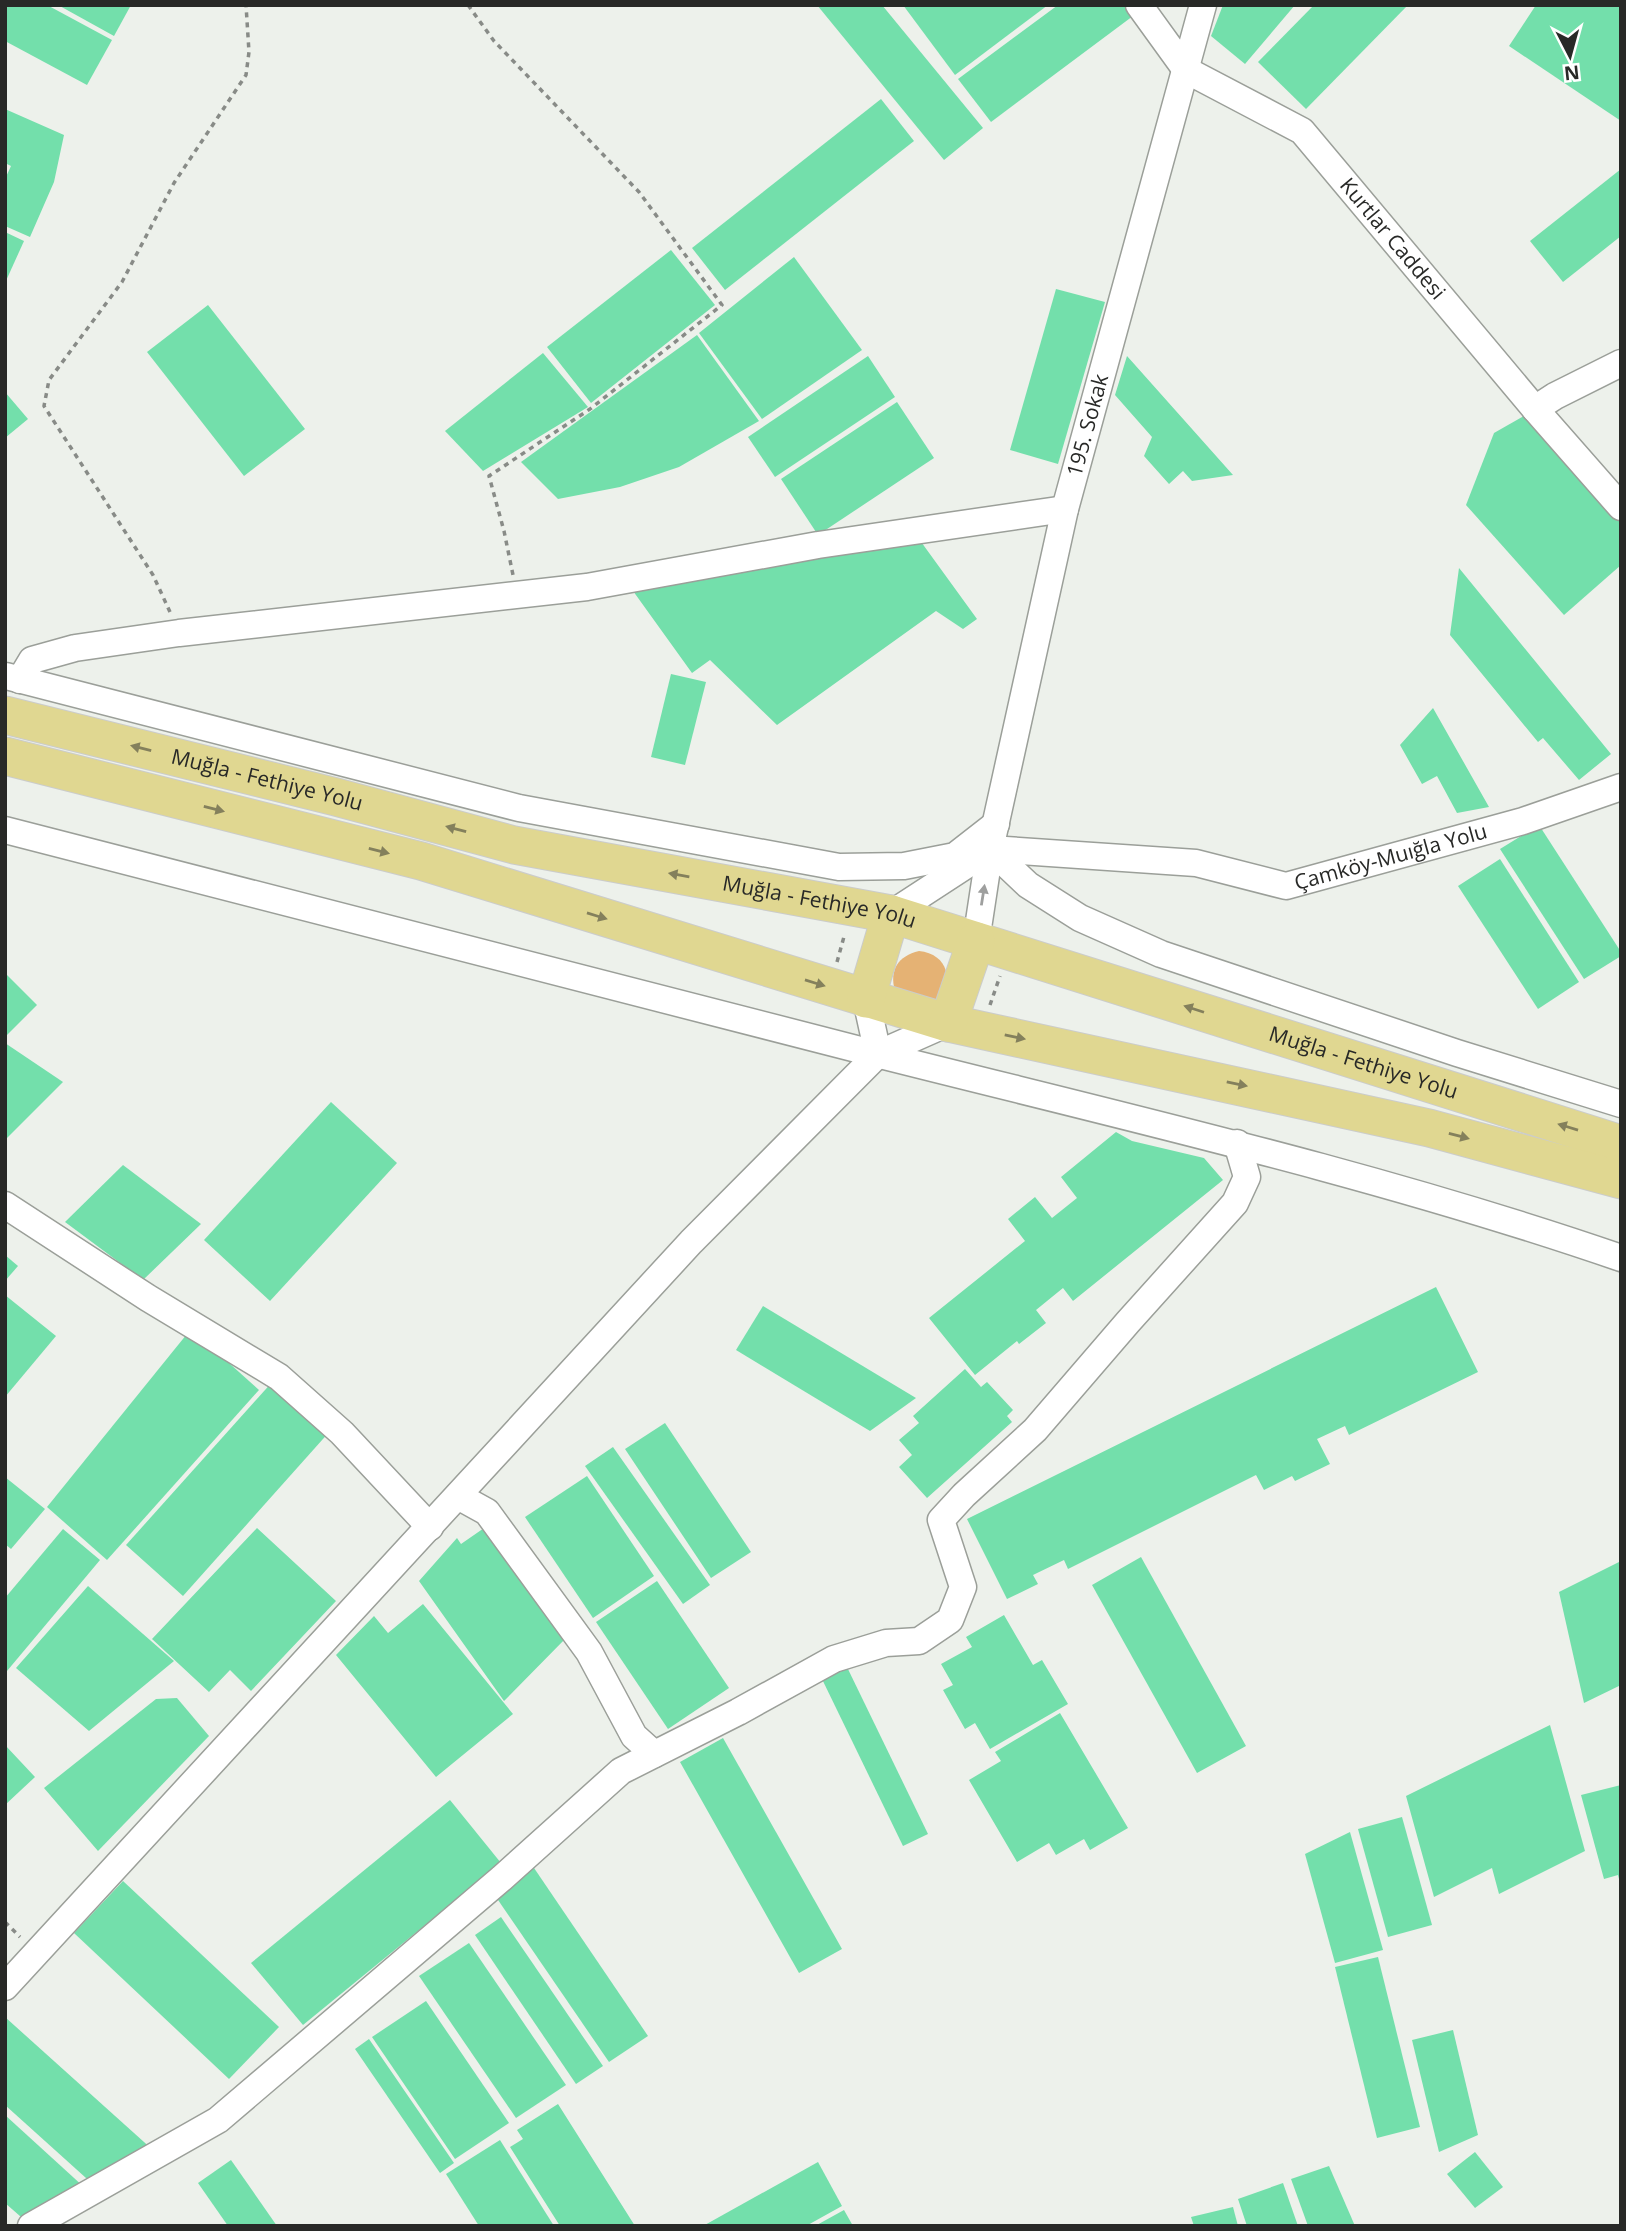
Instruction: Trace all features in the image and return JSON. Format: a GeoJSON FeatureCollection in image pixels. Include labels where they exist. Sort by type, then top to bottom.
{"type":"FeatureCollection","features":[{"type":"Feature","properties":{"kind":"highway","name":"Muğla - Fethiye Yolu"},"geometry":{"type":"LineString","coordinates":[[5,715],[337,797],[514,845],[891,914],[1621,1144]]}},
{"type":"Feature","properties":{"kind":"highway","name":"Muğla - Fethiye Yolu"},"geometry":{"type":"LineString","coordinates":[[5,756],[421,861],[866,999],[965,1026],[1429,1128],[1621,1180]]}},
{"type":"Feature","properties":{"kind":"highway"},"geometry":{"type":"LineString","coordinates":[[866,999],[891,914]]}},
{"type":"Feature","properties":{"kind":"highway"},"geometry":{"type":"LineString","coordinates":[[965,1026],[993,946]]}},
{"type":"Feature","properties":{"kind":"street","name":"Kurtlar Caddesi"},"geometry":{"type":"LineString","coordinates":[[1139,5],[1186,70],[1302,131],[1535,409],[1621,506]]}},
{"type":"Feature","properties":{"kind":"street","name":"195. Sokak"},"geometry":{"type":"LineString","coordinates":[[993,946],[993,837],[1065,509],[1203,5]]}},
{"type":"Feature","properties":{"kind":"street"},"geometry":{"type":"LineString","coordinates":[[1535,409],[1621,363]]}},
{"type":"Feature","properties":{"kind":"street"},"geometry":{"type":"LineString","coordinates":[[13,678],[32,660],[75,648],[179,633],[517,597],[818,545],[1065,509]]}},
{"type":"Feature","properties":{"kind":"street"},"geometry":{"type":"LineString","coordinates":[[13,678],[519,808],[839,867],[904,866],[955,856],[993,837]]}},
{"type":"Feature","properties":{"kind":"street","name":"Çamköy-Muığla Yolu"},"geometry":{"type":"LineString","coordinates":[[993,837],[1196,863],[1286,886],[1523,821],[1621,788]]}},
{"type":"Feature","properties":{"kind":"street"},"geometry":{"type":"LineString","coordinates":[[5,830],[878,1055],[1237,1143],[1549,1233],[1621,1258]]}},
{"type":"Feature","properties":{"kind":"street"},"geometry":{"type":"LineString","coordinates":[[891,914],[993,837]]}},
{"type":"Feature","properties":{"kind":"street"},"geometry":{"type":"LineString","coordinates":[[993,837],[1028,885],[1080,918],[1161,954],[1457,1053],[1621,1104]]}},
{"type":"Feature","properties":{"kind":"street"},"geometry":{"type":"LineString","coordinates":[[866,999],[878,1055]]}},
{"type":"Feature","properties":{"kind":"street"},"geometry":{"type":"LineString","coordinates":[[5,1987],[691,1242],[878,1055],[965,1026]]}},
{"type":"Feature","properties":{"kind":"street"},"geometry":{"type":"LineString","coordinates":[[31,2226],[218,2120],[502,1878],[621,1771],[738,1712],[834,1659],[886,1643],[919,1641],[950,1620],[963,1587],[941,1520],[964,1495],[1035,1430],[1235,1203],[1247,1177],[1237,1143]]}},
{"type":"Feature","properties":{"kind":"street"},"geometry":{"type":"LineString","coordinates":[[5,1205],[148,1298],[279,1377],[342,1433],[430,1527]]}},
{"type":"Feature","properties":{"kind":"street"},"geometry":{"type":"LineString","coordinates":[[458,1496],[486,1512],[589,1652],[634,1736],[654,1754]]}},
{"type":"Feature","properties":{"kind":"path"},"geometry":{"type":"LineString","coordinates":[[179,633],[153,575],[44,405],[49,380],[122,282],[174,183],[246,75],[249,52],[246,5]]}},
{"type":"Feature","properties":{"kind":"path"},"geometry":{"type":"LineString","coordinates":[[468,5],[494,41],[639,192],[722,305],[590,409],[489,476],[504,531],[517,597]]}},
{"type":"Feature","properties":{"kind":"path"},"geometry":{"type":"LineString","coordinates":[[831,988],[852,907]]}},
{"type":"Feature","properties":{"kind":"path"},"geometry":{"type":"LineString","coordinates":[[965,1026],[993,946]]}},
{"type":"Feature","properties":{"kind":"shaded area"},"geometry":{"type":"Polygon","coordinates":[[[919,951],[937,957],[946,970],[945,986],[934,1001],[895,991],[893,977],[897,965],[906,956],[919,951]]]}},
{"type":"Feature","properties":{"kind":"building"},"geometry":{"type":"Polygon","coordinates":[[[5,5],[47,5],[112,40],[87,85],[5,41],[5,5]]]}},
{"type":"Feature","properties":{"kind":"building"},"geometry":{"type":"Polygon","coordinates":[[[58,5],[131,5],[114,36],[58,5]]]}},
{"type":"Feature","properties":{"kind":"building"},"geometry":{"type":"Polygon","coordinates":[[[817,5],[882,5],[983,128],[944,160],[817,5]]]}},
{"type":"Feature","properties":{"kind":"building"},"geometry":{"type":"Polygon","coordinates":[[[903,5],[1048,5],[955,75],[903,5]]]}},
{"type":"Feature","properties":{"kind":"building"},"geometry":{"type":"Polygon","coordinates":[[[1058,5],[1132,5],[1137,13],[991,122],[958,79],[1058,5]]]}},
{"type":"Feature","properties":{"kind":"building"},"geometry":{"type":"Polygon","coordinates":[[[1223,5],[1295,5],[1245,64],[1211,36],[1223,5]]]}},
{"type":"Feature","properties":{"kind":"building"},"geometry":{"type":"Polygon","coordinates":[[[1314,5],[1408,5],[1306,109],[1258,62],[1314,5]]]}},
{"type":"Feature","properties":{"kind":"building"},"geometry":{"type":"Polygon","coordinates":[[[1536,5],[1621,5],[1621,121],[1509,46],[1536,5]]]}},
{"type":"Feature","properties":{"kind":"building"},"geometry":{"type":"Polygon","coordinates":[[[881,99],[914,141],[725,290],[692,248],[881,99]]]}},
{"type":"Feature","properties":{"kind":"building"},"geometry":{"type":"Polygon","coordinates":[[[5,109],[64,135],[54,182],[30,237],[5,226],[5,179],[11,166],[5,163],[5,109]]]}},
{"type":"Feature","properties":{"kind":"building"},"geometry":{"type":"Polygon","coordinates":[[[1621,169],[1621,236],[1563,282],[1530,241],[1621,169]]]}},
{"type":"Feature","properties":{"kind":"building"},"geometry":{"type":"Polygon","coordinates":[[[5,232],[24,241],[5,283],[5,232]]]}},
{"type":"Feature","properties":{"kind":"building"},"geometry":{"type":"Polygon","coordinates":[[[671,250],[715,305],[591,403],[547,347],[671,250]]]}},
{"type":"Feature","properties":{"kind":"building"},"geometry":{"type":"Polygon","coordinates":[[[794,257],[862,350],[762,419],[699,333],[794,257]]]}},
{"type":"Feature","properties":{"kind":"building"},"geometry":{"type":"Polygon","coordinates":[[[1056,289],[1105,302],[1058,464],[1010,450],[1056,289]]]}},
{"type":"Feature","properties":{"kind":"building"},"geometry":{"type":"Polygon","coordinates":[[[208,305],[305,429],[244,476],[147,352],[208,305]]]}},
{"type":"Feature","properties":{"kind":"building"},"geometry":{"type":"Polygon","coordinates":[[[697,335],[759,421],[679,467],[620,487],[558,499],[521,462],[697,335]]]}},
{"type":"Feature","properties":{"kind":"building"},"geometry":{"type":"Polygon","coordinates":[[[543,353],[588,407],[483,471],[445,431],[543,353]]]}},
{"type":"Feature","properties":{"kind":"building"},"geometry":{"type":"Polygon","coordinates":[[[868,356],[895,397],[775,477],[748,437],[868,356]]]}},
{"type":"Feature","properties":{"kind":"building"},"geometry":{"type":"Polygon","coordinates":[[[1127,356],[1233,475],[1192,481],[1183,471],[1169,484],[1144,456],[1152,437],[1115,395],[1127,356]]]}},
{"type":"Feature","properties":{"kind":"building"},"geometry":{"type":"Polygon","coordinates":[[[5,392],[28,419],[5,438],[5,392]]]}},
{"type":"Feature","properties":{"kind":"building"},"geometry":{"type":"Polygon","coordinates":[[[897,402],[934,458],[818,535],[781,479],[897,402]]]}},
{"type":"Feature","properties":{"kind":"building"},"geometry":{"type":"Polygon","coordinates":[[[1531,412],[1621,512],[1621,565],[1564,615],[1466,505],[1494,433],[1531,412]]]}},
{"type":"Feature","properties":{"kind":"building"},"geometry":{"type":"Polygon","coordinates":[[[919,539],[977,619],[963,629],[936,611],[777,725],[710,660],[692,673],[628,584],[919,539]]]}},
{"type":"Feature","properties":{"kind":"building"},"geometry":{"type":"Polygon","coordinates":[[[1459,568],[1611,754],[1579,780],[1543,738],[1538,742],[1450,635],[1459,568]]]}},
{"type":"Feature","properties":{"kind":"building"},"geometry":{"type":"Polygon","coordinates":[[[671,674],[706,682],[685,765],[651,757],[671,674]]]}},
{"type":"Feature","properties":{"kind":"building"},"geometry":{"type":"Polygon","coordinates":[[[1433,708],[1489,807],[1457,813],[1437,776],[1422,784],[1400,745],[1433,708]]]}},
{"type":"Feature","properties":{"kind":"building"},"geometry":{"type":"Polygon","coordinates":[[[1539,825],[1621,952],[1621,956],[1584,979],[1500,849],[1539,825]]]}},
{"type":"Feature","properties":{"kind":"building"},"geometry":{"type":"Polygon","coordinates":[[[1500,859],[1579,982],[1538,1009],[1458,886],[1500,859]]]}},
{"type":"Feature","properties":{"kind":"building"},"geometry":{"type":"Polygon","coordinates":[[[5,973],[37,1005],[5,1037],[5,973]]]}},
{"type":"Feature","properties":{"kind":"building"},"geometry":{"type":"Polygon","coordinates":[[[5,1043],[63,1082],[5,1140],[5,1043]]]}},
{"type":"Feature","properties":{"kind":"building"},"geometry":{"type":"Polygon","coordinates":[[[331,1102],[397,1163],[270,1301],[204,1240],[331,1102]]]}},
{"type":"Feature","properties":{"kind":"building"},"geometry":{"type":"Polygon","coordinates":[[[1116,1132],[1132,1141],[1204,1158],[1223,1180],[1073,1301],[1063,1288],[1036,1310],[1046,1323],[1019,1344],[1017,1341],[975,1375],[929,1318],[1025,1241],[1008,1219],[1035,1197],[1052,1218],[1077,1198],[1061,1177],[1116,1132]]]}},
{"type":"Feature","properties":{"kind":"building"},"geometry":{"type":"Polygon","coordinates":[[[123,1165],[201,1224],[143,1280],[65,1222],[123,1165]]]}},
{"type":"Feature","properties":{"kind":"building"},"geometry":{"type":"Polygon","coordinates":[[[5,1255],[18,1266],[5,1281],[5,1255]]]}},
{"type":"Feature","properties":{"kind":"building"},"geometry":{"type":"Polygon","coordinates":[[[1436,1287],[1478,1372],[1349,1435],[1345,1426],[1317,1439],[1330,1464],[1295,1481],[1292,1476],[1264,1490],[1256,1475],[1068,1569],[1064,1560],[1033,1575],[1038,1584],[1007,1599],[967,1519],[1436,1287]]]}},
{"type":"Feature","properties":{"kind":"building"},"geometry":{"type":"Polygon","coordinates":[[[5,1295],[56,1336],[5,1397],[5,1295]]]}},
{"type":"Feature","properties":{"kind":"building"},"geometry":{"type":"Polygon","coordinates":[[[763,1306],[916,1398],[870,1431],[736,1350],[763,1306]]]}},
{"type":"Feature","properties":{"kind":"building"},"geometry":{"type":"Polygon","coordinates":[[[191,1329],[259,1390],[107,1560],[47,1507],[191,1329]]]}},
{"type":"Feature","properties":{"kind":"building"},"geometry":{"type":"Polygon","coordinates":[[[965,1369],[981,1387],[987,1382],[1013,1410],[1007,1416],[1012,1422],[927,1498],[899,1467],[912,1455],[899,1440],[919,1423],[913,1416],[965,1369]]]}},
{"type":"Feature","properties":{"kind":"building"},"geometry":{"type":"Polygon","coordinates":[[[274,1380],[331,1430],[183,1596],[126,1545],[274,1380]]]}},
{"type":"Feature","properties":{"kind":"building"},"geometry":{"type":"Polygon","coordinates":[[[665,1423],[751,1552],[711,1578],[625,1449],[665,1423]]]}},
{"type":"Feature","properties":{"kind":"building"},"geometry":{"type":"Polygon","coordinates":[[[613,1447],[710,1585],[683,1604],[585,1466],[613,1447]]]}},
{"type":"Feature","properties":{"kind":"building"},"geometry":{"type":"Polygon","coordinates":[[[587,1476],[654,1576],[593,1618],[525,1517],[587,1476]]]}},
{"type":"Feature","properties":{"kind":"building"},"geometry":{"type":"Polygon","coordinates":[[[5,1477],[45,1509],[11,1549],[5,1544],[5,1477]]]}},
{"type":"Feature","properties":{"kind":"building"},"geometry":{"type":"Polygon","coordinates":[[[487,1526],[566,1638],[504,1701],[419,1581],[457,1538],[461,1544],[487,1526]]]}},
{"type":"Feature","properties":{"kind":"building"},"geometry":{"type":"Polygon","coordinates":[[[257,1528],[336,1601],[251,1691],[230,1670],[209,1692],[152,1639],[257,1528]]]}},
{"type":"Feature","properties":{"kind":"building"},"geometry":{"type":"Polygon","coordinates":[[[63,1529],[100,1560],[7,1671],[5,1598],[63,1529]]]}},
{"type":"Feature","properties":{"kind":"building"},"geometry":{"type":"Polygon","coordinates":[[[1141,1557],[1246,1746],[1197,1773],[1092,1585],[1141,1557]]]}},
{"type":"Feature","properties":{"kind":"building"},"geometry":{"type":"Polygon","coordinates":[[[1621,1561],[1621,1685],[1584,1703],[1559,1592],[1621,1561]]]}},
{"type":"Feature","properties":{"kind":"building"},"geometry":{"type":"Polygon","coordinates":[[[657,1581],[729,1688],[668,1729],[596,1622],[657,1581]]]}},
{"type":"Feature","properties":{"kind":"building"},"geometry":{"type":"Polygon","coordinates":[[[88,1586],[174,1661],[89,1731],[16,1668],[88,1586]]]}},
{"type":"Feature","properties":{"kind":"building"},"geometry":{"type":"Polygon","coordinates":[[[423,1604],[513,1714],[436,1777],[336,1655],[374,1616],[388,1633],[423,1604]]]}},
{"type":"Feature","properties":{"kind":"building"},"geometry":{"type":"Polygon","coordinates":[[[1004,1615],[1033,1665],[1042,1660],[1068,1704],[990,1749],[975,1723],[965,1729],[943,1690],[953,1685],[941,1664],[972,1647],[966,1637],[1004,1615]]]}},
{"type":"Feature","properties":{"kind":"building"},"geometry":{"type":"Polygon","coordinates":[[[846,1665],[928,1834],[903,1846],[821,1677],[846,1665]]]}},
{"type":"Feature","properties":{"kind":"building"},"geometry":{"type":"Polygon","coordinates":[[[177,1698],[209,1736],[98,1851],[44,1788],[156,1699],[177,1698]]]}},
{"type":"Feature","properties":{"kind":"building"},"geometry":{"type":"Polygon","coordinates":[[[1060,1713],[1128,1828],[1090,1850],[1084,1839],[1056,1855],[1049,1843],[1017,1862],[969,1780],[1001,1761],[995,1752],[1060,1713]]]}},
{"type":"Feature","properties":{"kind":"building"},"geometry":{"type":"Polygon","coordinates":[[[1550,1725],[1585,1851],[1499,1894],[1492,1868],[1434,1897],[1406,1796],[1550,1725]]]}},
{"type":"Feature","properties":{"kind":"building"},"geometry":{"type":"Polygon","coordinates":[[[723,1738],[842,1949],[799,1973],[680,1762],[723,1738]]]}},
{"type":"Feature","properties":{"kind":"building"},"geometry":{"type":"Polygon","coordinates":[[[5,1745],[35,1777],[5,1805],[5,1745]]]}},
{"type":"Feature","properties":{"kind":"building"},"geometry":{"type":"Polygon","coordinates":[[[1621,1785],[1620,1883],[1618,1875],[1604,1879],[1581,1795],[1621,1785]]]}},
{"type":"Feature","properties":{"kind":"building"},"geometry":{"type":"Polygon","coordinates":[[[450,1800],[501,1863],[303,2025],[251,1963],[450,1800]]]}},
{"type":"Feature","properties":{"kind":"building"},"geometry":{"type":"Polygon","coordinates":[[[1402,1817],[1432,1925],[1388,1937],[1358,1829],[1402,1817]]]}},
{"type":"Feature","properties":{"kind":"building"},"geometry":{"type":"Polygon","coordinates":[[[1350,1832],[1383,1950],[1335,1963],[1305,1854],[1350,1832]]]}},
{"type":"Feature","properties":{"kind":"building"},"geometry":{"type":"Polygon","coordinates":[[[532,1865],[648,2036],[609,2062],[496,1897],[532,1865]]]}},
{"type":"Feature","properties":{"kind":"building"},"geometry":{"type":"Polygon","coordinates":[[[123,1881],[279,2027],[229,2079],[74,1933],[123,1881]]]}},
{"type":"Feature","properties":{"kind":"building"},"geometry":{"type":"Polygon","coordinates":[[[501,1917],[603,2066],[576,2084],[475,1935],[501,1917]]]}},
{"type":"Feature","properties":{"kind":"building"},"geometry":{"type":"Polygon","coordinates":[[[469,1943],[566,2085],[516,2118],[419,1976],[469,1943]]]}},
{"type":"Feature","properties":{"kind":"building"},"geometry":{"type":"Polygon","coordinates":[[[1378,1957],[1420,2127],[1377,2138],[1335,1967],[1378,1957]]]}},
{"type":"Feature","properties":{"kind":"building"},"geometry":{"type":"Polygon","coordinates":[[[426,2001],[509,2123],[455,2159],[372,2037],[426,2001]]]}},
{"type":"Feature","properties":{"kind":"building"},"geometry":{"type":"Polygon","coordinates":[[[5,2017],[154,2151],[96,2187],[5,2105],[5,2017]]]}},
{"type":"Feature","properties":{"kind":"building"},"geometry":{"type":"Polygon","coordinates":[[[1453,2030],[1478,2135],[1439,2152],[1412,2040],[1453,2030]]]}},
{"type":"Feature","properties":{"kind":"building"},"geometry":{"type":"Polygon","coordinates":[[[369,2039],[454,2163],[440,2173],[355,2049],[369,2039]]]}},
{"type":"Feature","properties":{"kind":"building"},"geometry":{"type":"Polygon","coordinates":[[[558,2104],[635,2226],[560,2226],[510,2147],[523,2139],[517,2130],[558,2104]]]}},
{"type":"Feature","properties":{"kind":"building"},"geometry":{"type":"Polygon","coordinates":[[[5,2115],[85,2188],[28,2223],[5,2203],[5,2115]]]}},
{"type":"Feature","properties":{"kind":"building"},"geometry":{"type":"Polygon","coordinates":[[[500,2140],[554,2226],[479,2226],[446,2174],[500,2140]]]}},
{"type":"Feature","properties":{"kind":"building"},"geometry":{"type":"Polygon","coordinates":[[[1475,2152],[1503,2187],[1475,2208],[1447,2174],[1475,2152]]]}},
{"type":"Feature","properties":{"kind":"building"},"geometry":{"type":"Polygon","coordinates":[[[231,2160],[277,2226],[228,2226],[198,2183],[231,2160]]]}},
{"type":"Feature","properties":{"kind":"building"},"geometry":{"type":"Polygon","coordinates":[[[818,2162],[842,2206],[806,2226],[703,2226],[818,2162]]]}},
{"type":"Feature","properties":{"kind":"building"},"geometry":{"type":"Polygon","coordinates":[[[1329,2166],[1355,2226],[1308,2226],[1291,2179],[1329,2166]]]}},
{"type":"Feature","properties":{"kind":"building"},"geometry":{"type":"Polygon","coordinates":[[[1283,2183],[1298,2226],[1247,2226],[1238,2199],[1283,2183]]]}},
{"type":"Feature","properties":{"kind":"building"},"geometry":{"type":"Polygon","coordinates":[[[1233,2207],[1238,2226],[1194,2226],[1191,2217],[1233,2207]]]}},
{"type":"Feature","properties":{"kind":"building"},"geometry":{"type":"Polygon","coordinates":[[[844,2210],[853,2226],[815,2226],[844,2210]]]}}]}
